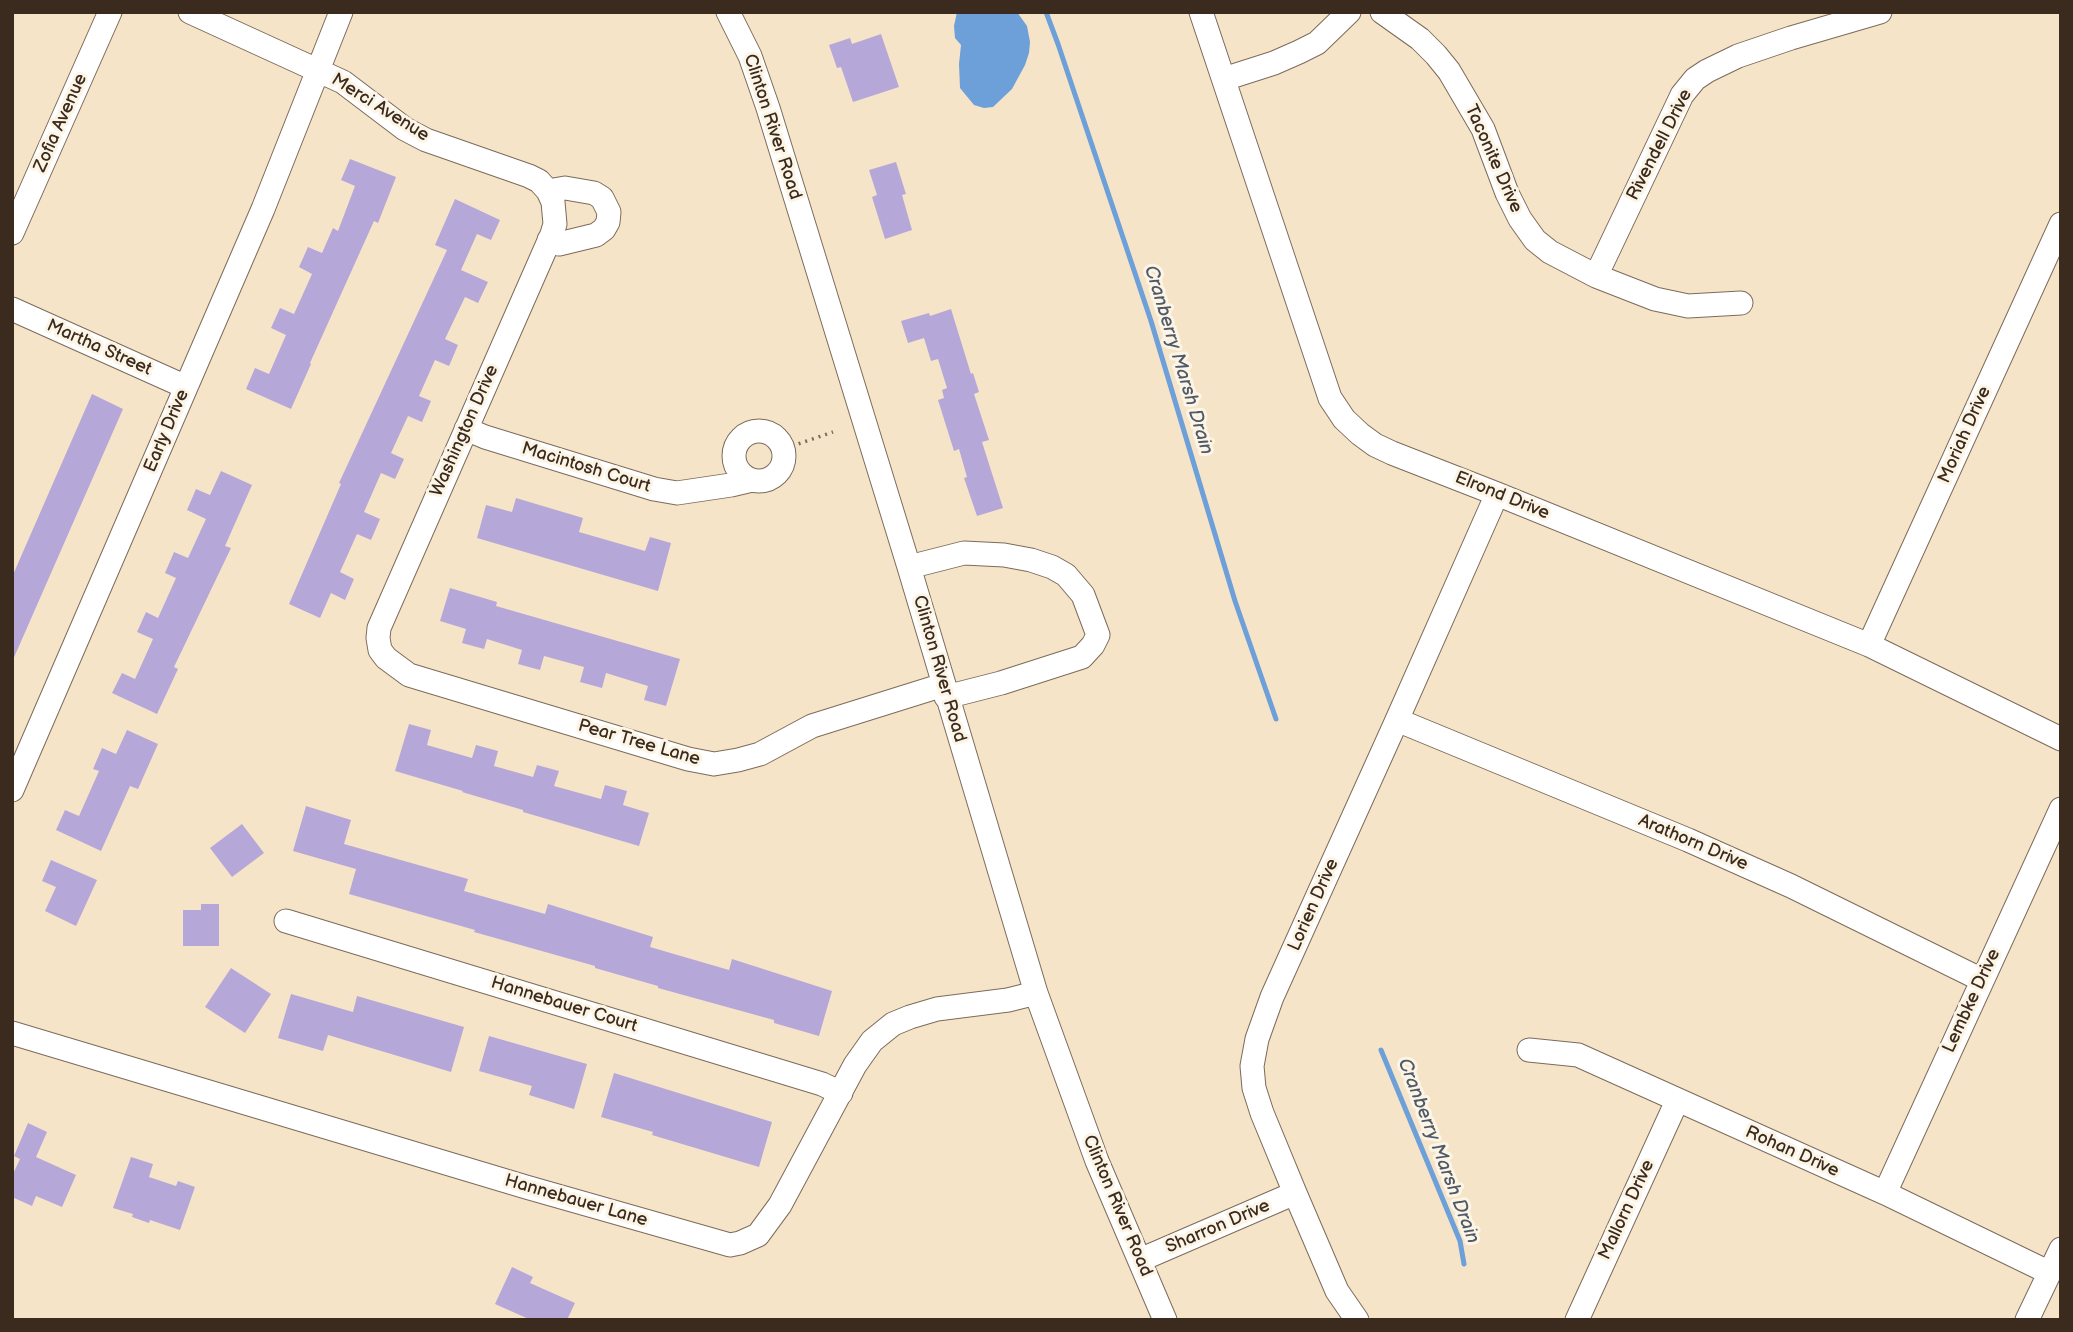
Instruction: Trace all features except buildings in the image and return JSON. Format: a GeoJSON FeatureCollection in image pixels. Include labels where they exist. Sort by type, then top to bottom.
{"type":"FeatureCollection","features":[{"type":"Feature","properties":{"kind":"street","name":"Zofia Avenue"},"geometry":{"type":"LineString","coordinates":[[12,233],[110,12]]}},
{"type":"Feature","properties":{"kind":"street","name":"Merci Avenue"},"geometry":{"type":"LineString","coordinates":[[190,12],[343,82],[405,129],[426,140],[539,181],[552,202]]}},
{"type":"Feature","properties":{"kind":"street","name":"Early Drive"},"geometry":{"type":"LineString","coordinates":[[12,790],[263,209],[341,12]]}},
{"type":"Feature","properties":{"kind":"street","name":"Clinton River Road"},"geometry":{"type":"LineString","coordinates":[[728,12],[750,56],[768,108],[909,567],[1035,993],[1080,1117],[1165,1320]]}},
{"type":"Feature","properties":{"kind":"street","name":"Elrond Drive"},"geometry":{"type":"LineString","coordinates":[[1201,12],[1330,398],[1344,419],[1375,445],[1869,645],[2061,739]]}},
{"type":"Feature","properties":{"kind":"street"},"geometry":{"type":"LineString","coordinates":[[1224,79],[1274,63],[1317,43],[1349,12]]}},
{"type":"Feature","properties":{"kind":"street","name":"Taconite Drive"},"geometry":{"type":"LineString","coordinates":[[1382,12],[1420,39],[1449,71],[1483,129],[1507,193],[1520,219],[1535,240],[1550,252],[1595,276],[1671,304],[1688,306],[1741,303]]}},
{"type":"Feature","properties":{"kind":"street","name":"Rivendell Drive"},"geometry":{"type":"LineString","coordinates":[[1595,276],[1682,95],[1695,79],[1738,56],[1880,12]]}},
{"type":"Feature","properties":{"kind":"street"},"geometry":{"type":"LineString","coordinates":[[550,240],[559,244],[596,235],[608,222],[609,212],[602,198],[584,190],[565,188],[552,202]]}},
{"type":"Feature","properties":{"kind":"street","name":"Washington Drive"},"geometry":{"type":"LineString","coordinates":[[380,650],[379,628],[550,240],[555,223],[552,202]]}},
{"type":"Feature","properties":{"kind":"street","name":"Moriah Drive"},"geometry":{"type":"LineString","coordinates":[[1869,645],[2061,224]]}},
{"type":"Feature","properties":{"kind":"street","name":"Martha Street"},"geometry":{"type":"LineString","coordinates":[[12,309],[186,387]]}},
{"type":"Feature","properties":{"kind":"street","name":"Macintosh Court"},"geometry":{"type":"LineString","coordinates":[[466,429],[485,438],[654,489],[677,493],[709,489],[752,480],[769,479],[781,467],[783,459],[779,442],[766,432],[750,433],[738,442],[727,469],[709,489]]}},
{"type":"Feature","properties":{"kind":"street"},"geometry":{"type":"LineString","coordinates":[[734,457],[739,471],[752,480]]}},
{"type":"Feature","properties":{"kind":"street","name":"Lorien Drive"},"geometry":{"type":"LineString","coordinates":[[1357,1320],[1337,1291],[1262,1113],[1254,1088],[1252,1066],[1257,1040],[1272,997],[1497,494]]}},
{"type":"Feature","properties":{"kind":"street","name":"Pear Tree Lane"},"geometry":{"type":"LineString","coordinates":[[380,650],[396,667],[410,675],[688,760],[714,764],[738,761],[760,754],[812,726],[945,691],[1001,683],[1083,657],[1098,635],[1083,595],[1066,575],[1052,567],[1004,555],[964,553],[909,567]]}},
{"type":"Feature","properties":{"kind":"street","name":"Arathorn Drive"},"geometry":{"type":"LineString","coordinates":[[1397,720],[1688,840],[1791,886],[1982,980]]}},
{"type":"Feature","properties":{"kind":"street","name":"Lembke Drive"},"geometry":{"type":"LineString","coordinates":[[1885,1194],[2061,809]]}},
{"type":"Feature","properties":{"kind":"street","name":"Hannebauer Court"},"geometry":{"type":"LineString","coordinates":[[286,921],[822,1084],[841,1093]]}},
{"type":"Feature","properties":{"kind":"street","name":"Hannebauer Lane"},"geometry":{"type":"LineString","coordinates":[[12,1033],[512,1183],[730,1245],[758,1235],[774,1213],[800,1171],[855,1065],[872,1041],[893,1024],[937,1009],[1008,1000],[1035,993]]}},
{"type":"Feature","properties":{"kind":"street","name":"Rohan Drive"},"geometry":{"type":"LineString","coordinates":[[1529,1050],[1578,1055],[1885,1194],[2050,1273]]}},
{"type":"Feature","properties":{"kind":"street","name":"Mallorn Drive"},"geometry":{"type":"LineString","coordinates":[[1577,1320],[1677,1101]]}},
{"type":"Feature","properties":{"kind":"street","name":"Sharron Drive"},"geometry":{"type":"LineString","coordinates":[[1140,1260],[1296,1194]]}},
{"type":"Feature","properties":{"kind":"street"},"geometry":{"type":"LineString","coordinates":[[2027,1320],[2061,1249]]}},
{"type":"Feature","properties":{"kind":"path"},"geometry":{"type":"LineString","coordinates":[[792,446],[833,432]]}},
{"type":"Feature","properties":{"kind":"water"},"geometry":{"type":"Polygon","coordinates":[[[957,12],[1017,12],[1027,26],[1030,42],[1025,65],[1012,89],[993,107],[974,105],[960,88],[961,45],[955,38],[954,26],[957,12]]]}},
{"type":"Feature","properties":{"kind":"waterway","name":"Cranberry Marsh Drain"},"geometry":{"type":"LineString","coordinates":[[1046,12],[1151,321],[1235,601],[1276,719]]}},
{"type":"Feature","properties":{"kind":"waterway","name":"Cranberry Marsh Drain"},"geometry":{"type":"LineString","coordinates":[[1381,1050],[1460,1241],[1464,1264]]}}]}
